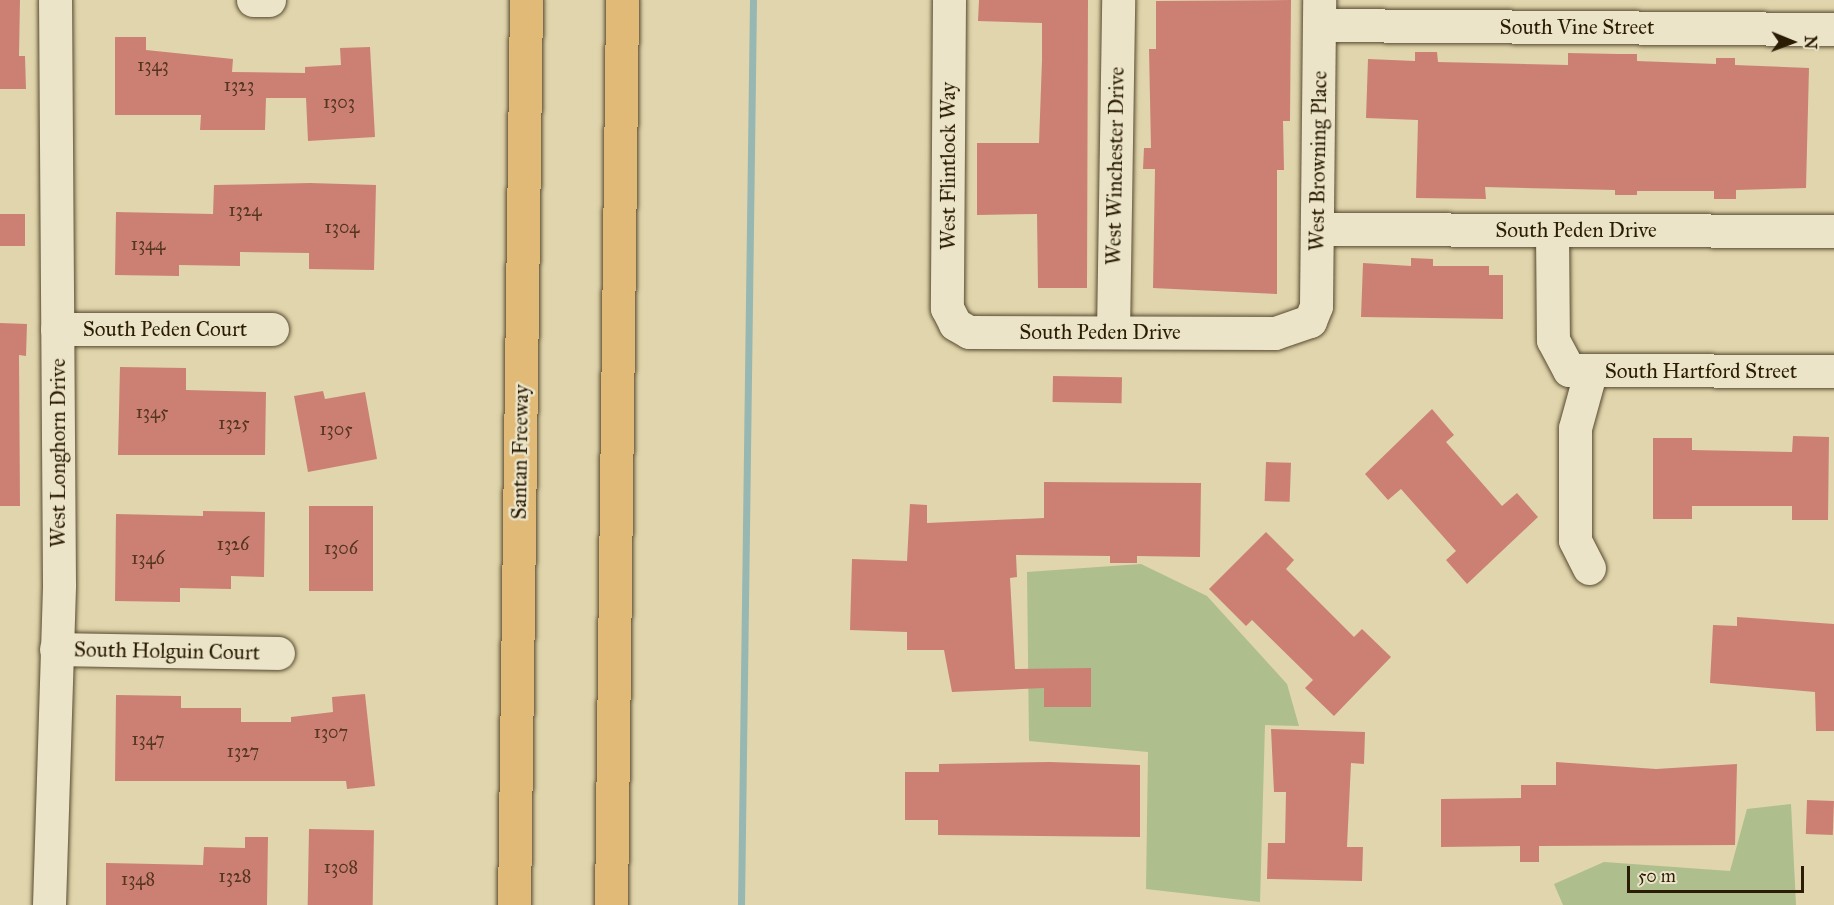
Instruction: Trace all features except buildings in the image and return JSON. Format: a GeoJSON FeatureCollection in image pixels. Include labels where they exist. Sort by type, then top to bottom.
{"type":"FeatureCollection","features":[{"type":"Feature","properties":{"kind":"highway","name":"Santan Freeway"},"geometry":{"type":"LineString","coordinates":[[514,905],[526,0]]}},
{"type":"Feature","properties":{"kind":"highway"},"geometry":{"type":"LineString","coordinates":[[611,905],[622,0]]}},
{"type":"Feature","properties":{"kind":"street","name":"West Longhorn Drive"},"geometry":{"type":"LineString","coordinates":[[49,905],[56,649],[55,0]]}},
{"type":"Feature","properties":{"kind":"street"},"geometry":{"type":"LineString","coordinates":[[254,0],[269,0]]}},
{"type":"Feature","properties":{"kind":"street","name":"West Flintlock Way"},"geometry":{"type":"LineString","coordinates":[[949,0],[946,308],[960,328]]}},
{"type":"Feature","properties":{"kind":"street","name":"West Winchester Drive"},"geometry":{"type":"LineString","coordinates":[[1113,332],[1118,0]]}},
{"type":"Feature","properties":{"kind":"street","name":"South Vine Street"},"geometry":{"type":"LineString","coordinates":[[1319,12],[1834,28]]}},
{"type":"Feature","properties":{"kind":"street","name":"West Browning Place"},"geometry":{"type":"LineString","coordinates":[[1310,321],[1316,306],[1319,12]]}},
{"type":"Feature","properties":{"kind":"street","name":"South Peden Drive"},"geometry":{"type":"LineString","coordinates":[[1317,229],[1834,231]]}},
{"type":"Feature","properties":{"kind":"street"},"geometry":{"type":"LineString","coordinates":[[1552,231],[1553,340],[1580,370],[1575,428],[1575,540],[1589,568]]}},
{"type":"Feature","properties":{"kind":"street","name":"South Peden Drive"},"geometry":{"type":"LineString","coordinates":[[960,328],[1275,333],[1310,321]]}},
{"type":"Feature","properties":{"kind":"street","name":"South Peden Court"},"geometry":{"type":"LineString","coordinates":[[57,329],[272,330]]}},
{"type":"Feature","properties":{"kind":"street","name":"South Hartford Street"},"geometry":{"type":"LineString","coordinates":[[1580,370],[1834,371]]}},
{"type":"Feature","properties":{"kind":"street","name":"South Holguin Court"},"geometry":{"type":"LineString","coordinates":[[56,649],[278,653]]}},
{"type":"Feature","properties":{"kind":"green space"},"geometry":{"type":"Polygon","coordinates":[[[1141,564],[1207,596],[1287,684],[1299,726],[1265,725],[1260,902],[1146,889],[1148,752],[1029,741],[1027,572],[1141,564]]]}},
{"type":"Feature","properties":{"kind":"green space"},"geometry":{"type":"Polygon","coordinates":[[[1791,804],[1796,905],[1563,905],[1554,884],[1604,862],[1730,871],[1747,809],[1791,804]]]}},
{"type":"Feature","properties":{"kind":"waterway"},"geometry":{"type":"LineString","coordinates":[[741,905],[753,0]]}}]}
